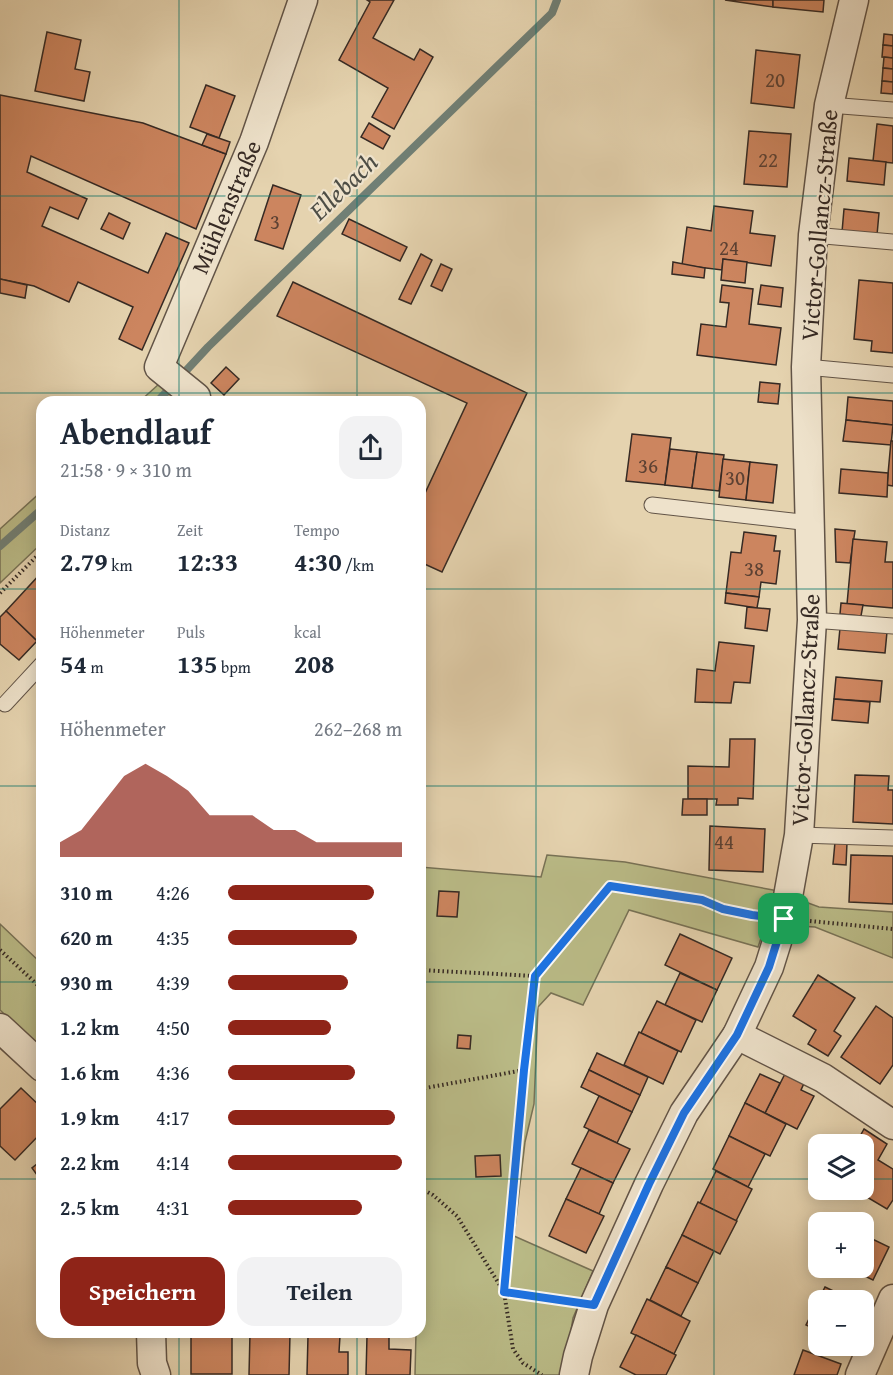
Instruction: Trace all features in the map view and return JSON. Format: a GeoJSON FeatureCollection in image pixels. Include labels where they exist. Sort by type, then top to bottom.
{"type":"FeatureCollection","features":[{"type":"Feature","properties":{"kind":"street","name":"Mühlenstraße"},"geometry":{"type":"LineString","coordinates":[[188,391],[159,367],[254,142],[303,0]]}},
{"type":"Feature","properties":{"kind":"street","name":"Victor-Gollancz-Straße"},"geometry":{"type":"LineString","coordinates":[[574,1375],[594,1305],[649,1184],[684,1113],[737,1035],[769,967],[784,919],[799,835],[812,620],[806,367],[813,235],[829,105],[854,0]]}},
{"type":"Feature","properties":{"kind":"street"},"geometry":{"type":"LineString","coordinates":[[0,1028],[36,1061]]}},
{"type":"Feature","properties":{"kind":"street"},"geometry":{"type":"LineString","coordinates":[[737,1035],[823,1078],[893,1125]]}},
{"type":"Feature","properties":{"kind":"street"},"geometry":{"type":"LineString","coordinates":[[860,1375],[893,1299]]}},
{"type":"Feature","properties":{"kind":"street"},"geometry":{"type":"LineString","coordinates":[[151,1338],[152,1363],[156,1375]]}},
{"type":"Feature","properties":{"kind":"lane"},"geometry":{"type":"LineString","coordinates":[[829,105],[893,110]]}},
{"type":"Feature","properties":{"kind":"lane"},"geometry":{"type":"LineString","coordinates":[[813,235],[893,242]]}},
{"type":"Feature","properties":{"kind":"lane"},"geometry":{"type":"LineString","coordinates":[[806,367],[893,375]]}},
{"type":"Feature","properties":{"kind":"lane"},"geometry":{"type":"LineString","coordinates":[[652,505],[810,523]]}},
{"type":"Feature","properties":{"kind":"lane"},"geometry":{"type":"LineString","coordinates":[[812,620],[893,626]]}},
{"type":"Feature","properties":{"kind":"lane"},"geometry":{"type":"LineString","coordinates":[[5,704],[36,670]]}},
{"type":"Feature","properties":{"kind":"lane"},"geometry":{"type":"LineString","coordinates":[[799,835],[893,838]]}},
{"type":"Feature","properties":{"kind":"path"},"geometry":{"type":"LineString","coordinates":[[0,593],[36,557]]}},
{"type":"Feature","properties":{"kind":"path"},"geometry":{"type":"LineString","coordinates":[[542,1375],[523,1363],[513,1349],[504,1292],[535,976],[610,886],[702,900],[723,909],[752,915],[893,929]]}},
{"type":"Feature","properties":{"kind":"path"},"geometry":{"type":"LineString","coordinates":[[0,950],[36,984]]}},
{"type":"Feature","properties":{"kind":"path"},"geometry":{"type":"LineString","coordinates":[[426,970],[535,976]]}},
{"type":"Feature","properties":{"kind":"path"},"geometry":{"type":"LineString","coordinates":[[426,1087],[524,1070]]}},
{"type":"Feature","properties":{"kind":"path"},"geometry":{"type":"LineString","coordinates":[[426,1191],[457,1216],[504,1292]]}},
{"type":"Feature","properties":{"kind":"path"},"geometry":{"type":"LineString","coordinates":[[504,1292],[594,1305]]}},
{"type":"Feature","properties":{"kind":"green space"},"geometry":{"type":"Polygon","coordinates":[[[169,375],[186,396],[146,396],[169,375]]]}},
{"type":"Feature","properties":{"kind":"green space"},"geometry":{"type":"Polygon","coordinates":[[[36,496],[36,549],[0,583],[0,529],[36,496]]]}},
{"type":"Feature","properties":{"kind":"green space"},"geometry":{"type":"Polygon","coordinates":[[[547,855],[625,862],[773,890],[819,907],[893,912],[893,958],[815,927],[766,924],[758,947],[629,910],[583,1005],[551,993],[538,1007],[534,1104],[525,1142],[514,1236],[593,1271],[573,1318],[565,1368],[574,1375],[415,1375],[416,1338],[426,1338],[426,867],[541,877],[547,855]]]}},
{"type":"Feature","properties":{"kind":"green space"},"geometry":{"type":"Polygon","coordinates":[[[0,924],[36,958],[36,1044],[0,1010],[0,924]]]}},
{"type":"Feature","properties":{"kind":"building"},"geometry":{"type":"Polygon","coordinates":[[[367,0],[394,0],[373,38],[414,60],[420,49],[433,57],[394,129],[372,117],[388,88],[339,60],[370,2],[367,0]]]}},
{"type":"Feature","properties":{"kind":"building"},"geometry":{"type":"Polygon","coordinates":[[[725,0],[773,0],[773,7],[725,0]]]}},
{"type":"Feature","properties":{"kind":"building"},"geometry":{"type":"Polygon","coordinates":[[[773,0],[824,0],[823,12],[773,7],[773,0]]]}},
{"type":"Feature","properties":{"kind":"building"},"geometry":{"type":"Polygon","coordinates":[[[47,32],[81,40],[75,69],[90,72],[84,101],[35,91],[47,32]]]}},
{"type":"Feature","properties":{"kind":"building"},"geometry":{"type":"Polygon","coordinates":[[[884,34],[893,35],[893,46],[883,45],[884,34]]]}},
{"type":"Feature","properties":{"kind":"building"},"geometry":{"type":"Polygon","coordinates":[[[883,45],[893,46],[893,58],[882,57],[883,45]]]}},
{"type":"Feature","properties":{"kind":"building"},"geometry":{"type":"Polygon","coordinates":[[[756,50],[800,55],[794,108],[751,103],[756,50]]]}},
{"type":"Feature","properties":{"kind":"building"},"geometry":{"type":"Polygon","coordinates":[[[884,57],[893,58],[893,69],[883,68],[884,57]]]}},
{"type":"Feature","properties":{"kind":"building"},"geometry":{"type":"Polygon","coordinates":[[[883,68],[893,69],[893,82],[882,81],[883,68]]]}},
{"type":"Feature","properties":{"kind":"building"},"geometry":{"type":"Polygon","coordinates":[[[882,81],[893,82],[893,94],[881,93],[882,81]]]}},
{"type":"Feature","properties":{"kind":"building"},"geometry":{"type":"Polygon","coordinates":[[[206,85],[235,96],[219,138],[190,127],[206,85]]]}},
{"type":"Feature","properties":{"kind":"building"},"geometry":{"type":"Polygon","coordinates":[[[0,95],[143,123],[226,154],[196,229],[31,156],[27,172],[87,199],[78,219],[50,207],[42,226],[148,273],[166,233],[189,243],[142,350],[119,339],[133,307],[78,282],[69,302],[34,286],[0,279],[0,95]]]}},
{"type":"Feature","properties":{"kind":"building"},"geometry":{"type":"Polygon","coordinates":[[[369,123],[390,136],[383,149],[361,137],[369,123]]]}},
{"type":"Feature","properties":{"kind":"building"},"geometry":{"type":"Polygon","coordinates":[[[877,124],[893,126],[893,163],[873,161],[877,124]]]}},
{"type":"Feature","properties":{"kind":"building"},"geometry":{"type":"Polygon","coordinates":[[[749,131],[791,134],[787,187],[744,184],[749,131]]]}},
{"type":"Feature","properties":{"kind":"building"},"geometry":{"type":"Polygon","coordinates":[[[207,134],[230,142],[226,154],[202,145],[207,134]]]}},
{"type":"Feature","properties":{"kind":"building"},"geometry":{"type":"Polygon","coordinates":[[[849,158],[886,162],[884,185],[847,181],[849,158]]]}},
{"type":"Feature","properties":{"kind":"building"},"geometry":{"type":"Polygon","coordinates":[[[273,185],[301,195],[283,249],[255,240],[273,185]]]}},
{"type":"Feature","properties":{"kind":"building"},"geometry":{"type":"Polygon","coordinates":[[[714,206],[753,211],[750,233],[775,236],[771,266],[723,259],[722,270],[682,265],[687,227],[711,231],[714,206]]]}},
{"type":"Feature","properties":{"kind":"building"},"geometry":{"type":"Polygon","coordinates":[[[844,209],[879,213],[877,235],[842,232],[844,209]]]}},
{"type":"Feature","properties":{"kind":"building"},"geometry":{"type":"Polygon","coordinates":[[[109,213],[130,223],[123,239],[101,229],[109,213]]]}},
{"type":"Feature","properties":{"kind":"building"},"geometry":{"type":"Polygon","coordinates":[[[349,219],[407,247],[400,261],[342,234],[349,219]]]}},
{"type":"Feature","properties":{"kind":"building"},"geometry":{"type":"Polygon","coordinates":[[[421,254],[432,260],[411,304],[399,299],[421,254]]]}},
{"type":"Feature","properties":{"kind":"building"},"geometry":{"type":"Polygon","coordinates":[[[723,259],[747,262],[745,283],[721,280],[723,259]]]}},
{"type":"Feature","properties":{"kind":"building"},"geometry":{"type":"Polygon","coordinates":[[[673,262],[705,268],[704,278],[672,274],[673,262]]]}},
{"type":"Feature","properties":{"kind":"building"},"geometry":{"type":"Polygon","coordinates":[[[441,264],[452,269],[442,291],[431,286],[441,264]]]}},
{"type":"Feature","properties":{"kind":"building"},"geometry":{"type":"Polygon","coordinates":[[[0,279],[27,285],[25,298],[0,293],[0,279]]]}},
{"type":"Feature","properties":{"kind":"building"},"geometry":{"type":"Polygon","coordinates":[[[859,280],[893,283],[893,353],[871,351],[872,341],[854,339],[859,280]]]}},
{"type":"Feature","properties":{"kind":"building"},"geometry":{"type":"Polygon","coordinates":[[[293,282],[527,393],[442,572],[426,565],[426,491],[467,403],[277,316],[293,282]]]}},
{"type":"Feature","properties":{"kind":"building"},"geometry":{"type":"Polygon","coordinates":[[[722,285],[753,289],[749,324],[781,328],[776,365],[697,355],[701,324],[726,327],[729,303],[720,302],[722,285]]]}},
{"type":"Feature","properties":{"kind":"building"},"geometry":{"type":"Polygon","coordinates":[[[761,285],[783,288],[781,307],[758,304],[761,285]]]}},
{"type":"Feature","properties":{"kind":"building"},"geometry":{"type":"Polygon","coordinates":[[[226,367],[239,379],[224,395],[211,383],[226,367]]]}},
{"type":"Feature","properties":{"kind":"building"},"geometry":{"type":"Polygon","coordinates":[[[760,382],[780,384],[778,404],[758,402],[760,382]]]}},
{"type":"Feature","properties":{"kind":"building"},"geometry":{"type":"Polygon","coordinates":[[[848,397],[893,401],[893,425],[846,420],[848,397]]]}},
{"type":"Feature","properties":{"kind":"building"},"geometry":{"type":"Polygon","coordinates":[[[846,420],[893,425],[891,445],[843,441],[846,420]]]}},
{"type":"Feature","properties":{"kind":"building"},"geometry":{"type":"Polygon","coordinates":[[[632,434],[671,438],[665,485],[626,481],[632,434]]]}},
{"type":"Feature","properties":{"kind":"building"},"geometry":{"type":"Polygon","coordinates":[[[891,441],[893,441],[893,486],[887,485],[891,441]]]}},
{"type":"Feature","properties":{"kind":"building"},"geometry":{"type":"Polygon","coordinates":[[[670,449],[697,452],[692,488],[665,485],[670,449]]]}},
{"type":"Feature","properties":{"kind":"building"},"geometry":{"type":"Polygon","coordinates":[[[697,452],[724,455],[719,491],[692,488],[697,452]]]}},
{"type":"Feature","properties":{"kind":"building"},"geometry":{"type":"Polygon","coordinates":[[[723,459],[750,462],[746,500],[719,497],[723,459]]]}},
{"type":"Feature","properties":{"kind":"building"},"geometry":{"type":"Polygon","coordinates":[[[750,462],[777,465],[773,503],[746,500],[750,462]]]}},
{"type":"Feature","properties":{"kind":"building"},"geometry":{"type":"Polygon","coordinates":[[[841,469],[888,473],[887,497],[839,493],[841,469]]]}},
{"type":"Feature","properties":{"kind":"building"},"geometry":{"type":"Polygon","coordinates":[[[835,529],[855,531],[850,563],[836,562],[835,529]]]}},
{"type":"Feature","properties":{"kind":"building"},"geometry":{"type":"Polygon","coordinates":[[[744,532],[776,536],[774,551],[780,551],[776,584],[761,582],[759,597],[726,593],[731,552],[741,553],[744,532]]]}},
{"type":"Feature","properties":{"kind":"building"},"geometry":{"type":"Polygon","coordinates":[[[853,539],[887,542],[885,562],[893,562],[893,608],[847,604],[853,539]]]}},
{"type":"Feature","properties":{"kind":"building"},"geometry":{"type":"Polygon","coordinates":[[[36,578],[36,640],[6,611],[36,578]]]}},
{"type":"Feature","properties":{"kind":"building"},"geometry":{"type":"Polygon","coordinates":[[[726,593],[759,597],[757,608],[725,603],[726,593]]]}},
{"type":"Feature","properties":{"kind":"building"},"geometry":{"type":"Polygon","coordinates":[[[841,603],[863,605],[861,616],[840,614],[841,603]]]}},
{"type":"Feature","properties":{"kind":"building"},"geometry":{"type":"Polygon","coordinates":[[[747,607],[770,609],[767,631],[745,628],[747,607]]]}},
{"type":"Feature","properties":{"kind":"building"},"geometry":{"type":"Polygon","coordinates":[[[6,611],[36,640],[19,660],[0,644],[0,617],[6,611]]]}},
{"type":"Feature","properties":{"kind":"building"},"geometry":{"type":"Polygon","coordinates":[[[840,628],[887,632],[885,653],[838,649],[840,628]]]}},
{"type":"Feature","properties":{"kind":"building"},"geometry":{"type":"Polygon","coordinates":[[[719,642],[754,646],[750,683],[734,682],[731,703],[695,702],[697,669],[715,671],[719,642]]]}},
{"type":"Feature","properties":{"kind":"building"},"geometry":{"type":"Polygon","coordinates":[[[836,677],[882,681],[880,702],[834,699],[836,677]]]}},
{"type":"Feature","properties":{"kind":"building"},"geometry":{"type":"Polygon","coordinates":[[[834,699],[870,702],[868,723],[832,720],[834,699]]]}},
{"type":"Feature","properties":{"kind":"building"},"geometry":{"type":"Polygon","coordinates":[[[730,739],[755,739],[753,799],[738,798],[738,805],[716,805],[717,799],[688,799],[688,766],[729,767],[730,739]]]}},
{"type":"Feature","properties":{"kind":"building"},"geometry":{"type":"Polygon","coordinates":[[[855,775],[889,776],[888,790],[893,790],[893,824],[853,822],[855,775]]]}},
{"type":"Feature","properties":{"kind":"building"},"geometry":{"type":"Polygon","coordinates":[[[683,799],[707,799],[707,815],[682,815],[683,799]]]}},
{"type":"Feature","properties":{"kind":"building"},"geometry":{"type":"Polygon","coordinates":[[[710,826],[765,829],[763,872],[709,870],[710,826]]]}},
{"type":"Feature","properties":{"kind":"building"},"geometry":{"type":"Polygon","coordinates":[[[835,842],[847,843],[846,865],[833,864],[835,842]]]}},
{"type":"Feature","properties":{"kind":"building"},"geometry":{"type":"Polygon","coordinates":[[[851,855],[893,856],[893,904],[849,902],[851,855]]]}},
{"type":"Feature","properties":{"kind":"building"},"geometry":{"type":"Polygon","coordinates":[[[439,891],[459,892],[457,917],[437,916],[439,891]]]}},
{"type":"Feature","properties":{"kind":"building"},"geometry":{"type":"Polygon","coordinates":[[[680,934],[732,958],[717,990],[665,965],[680,934]]]}},
{"type":"Feature","properties":{"kind":"building"},"geometry":{"type":"Polygon","coordinates":[[[680,973],[717,990],[702,1022],[665,1005],[680,973]]]}},
{"type":"Feature","properties":{"kind":"building"},"geometry":{"type":"Polygon","coordinates":[[[818,975],[855,998],[834,1031],[841,1036],[828,1056],[808,1044],[816,1030],[793,1016],[818,975]]]}},
{"type":"Feature","properties":{"kind":"building"},"geometry":{"type":"Polygon","coordinates":[[[657,1001],[696,1020],[681,1052],[641,1033],[657,1001]]]}},
{"type":"Feature","properties":{"kind":"building"},"geometry":{"type":"Polygon","coordinates":[[[876,1006],[893,1018],[893,1065],[880,1084],[841,1057],[876,1006]]]}},
{"type":"Feature","properties":{"kind":"building"},"geometry":{"type":"Polygon","coordinates":[[[639,1032],[678,1051],[663,1084],[624,1065],[639,1032]]]}},
{"type":"Feature","properties":{"kind":"building"},"geometry":{"type":"Polygon","coordinates":[[[458,1035],[471,1036],[470,1049],[457,1048],[458,1035]]]}},
{"type":"Feature","properties":{"kind":"building"},"geometry":{"type":"Polygon","coordinates":[[[597,1053],[648,1077],[640,1095],[589,1070],[597,1053]]]}},
{"type":"Feature","properties":{"kind":"building"},"geometry":{"type":"Polygon","coordinates":[[[589,1070],[640,1095],[632,1112],[581,1087],[589,1070]]]}},
{"type":"Feature","properties":{"kind":"building"},"geometry":{"type":"Polygon","coordinates":[[[787,1070],[806,1079],[801,1090],[814,1096],[797,1129],[765,1113],[787,1070]]]}},
{"type":"Feature","properties":{"kind":"building"},"geometry":{"type":"Polygon","coordinates":[[[760,1074],[780,1083],[765,1113],[745,1103],[760,1074]]]}},
{"type":"Feature","properties":{"kind":"building"},"geometry":{"type":"Polygon","coordinates":[[[21,1088],[36,1102],[36,1138],[15,1160],[0,1146],[0,1109],[21,1088]]]}},
{"type":"Feature","properties":{"kind":"building"},"geometry":{"type":"Polygon","coordinates":[[[599,1096],[632,1112],[617,1143],[584,1127],[599,1096]]]}},
{"type":"Feature","properties":{"kind":"building"},"geometry":{"type":"Polygon","coordinates":[[[745,1103],[786,1124],[770,1156],[729,1136],[745,1103]]]}},
{"type":"Feature","properties":{"kind":"building"},"geometry":{"type":"Polygon","coordinates":[[[864,1129],[872,1134],[861,1134],[864,1129]]]}},
{"type":"Feature","properties":{"kind":"building"},"geometry":{"type":"Polygon","coordinates":[[[589,1130],[630,1149],[613,1183],[572,1164],[589,1130]]]}},
{"type":"Feature","properties":{"kind":"building"},"geometry":{"type":"Polygon","coordinates":[[[729,1136],[765,1154],[748,1187],[713,1169],[729,1136]]]}},
{"type":"Feature","properties":{"kind":"building"},"geometry":{"type":"Polygon","coordinates":[[[874,1136],[887,1144],[878,1160],[893,1169],[893,1200],[887,1209],[872,1200],[874,1200],[874,1136]]]}},
{"type":"Feature","properties":{"kind":"building"},"geometry":{"type":"Polygon","coordinates":[[[500,1155],[501,1176],[476,1177],[475,1156],[500,1155]]]}},
{"type":"Feature","properties":{"kind":"building"},"geometry":{"type":"Polygon","coordinates":[[[581,1168],[613,1183],[599,1214],[566,1199],[581,1168]]]}},
{"type":"Feature","properties":{"kind":"building"},"geometry":{"type":"Polygon","coordinates":[[[716,1171],[752,1189],[736,1221],[700,1203],[716,1171]]]}},
{"type":"Feature","properties":{"kind":"building"},"geometry":{"type":"Polygon","coordinates":[[[566,1199],[604,1216],[586,1253],[549,1236],[566,1199]]]}},
{"type":"Feature","properties":{"kind":"building"},"geometry":{"type":"Polygon","coordinates":[[[698,1202],[737,1221],[720,1254],[682,1235],[698,1202]]]}},
{"type":"Feature","properties":{"kind":"building"},"geometry":{"type":"Polygon","coordinates":[[[682,1235],[714,1251],[698,1283],[666,1267],[682,1235]]]}},
{"type":"Feature","properties":{"kind":"building"},"geometry":{"type":"Polygon","coordinates":[[[874,1240],[889,1247],[874,1278],[874,1240]]]}},
{"type":"Feature","properties":{"kind":"building"},"geometry":{"type":"Polygon","coordinates":[[[666,1267],[698,1283],[681,1316],[650,1300],[666,1267]]]}},
{"type":"Feature","properties":{"kind":"building"},"geometry":{"type":"Polygon","coordinates":[[[647,1299],[690,1321],[674,1354],[631,1333],[647,1299]]]}},
{"type":"Feature","properties":{"kind":"building"},"geometry":{"type":"Polygon","coordinates":[[[636,1335],[676,1355],[666,1375],[636,1375],[620,1367],[636,1335]]]}},
{"type":"Feature","properties":{"kind":"building"},"geometry":{"type":"Polygon","coordinates":[[[191,1338],[232,1338],[232,1374],[191,1374],[191,1338]]]}},
{"type":"Feature","properties":{"kind":"building"},"geometry":{"type":"Polygon","coordinates":[[[250,1338],[290,1338],[289,1375],[249,1375],[250,1338]]]}},
{"type":"Feature","properties":{"kind":"building"},"geometry":{"type":"Polygon","coordinates":[[[308,1338],[340,1338],[339,1352],[348,1352],[348,1375],[307,1375],[308,1338]]]}},
{"type":"Feature","properties":{"kind":"building"},"geometry":{"type":"Polygon","coordinates":[[[367,1338],[389,1338],[389,1349],[411,1350],[410,1375],[366,1375],[367,1338]]]}},
{"type":"Feature","properties":{"kind":"building"},"geometry":{"type":"Polygon","coordinates":[[[803,1350],[808,1352],[808,1356],[819,1356],[841,1364],[837,1375],[794,1375],[803,1350]]]}},
{"type":"Feature","properties":{"kind":"waterway","name":"Ellebach"},"geometry":{"type":"LineString","coordinates":[[163,396],[208,347],[552,13],[557,0]]}},
{"type":"Feature","properties":{"kind":"waterway","name":"Ellebach"},"geometry":{"type":"LineString","coordinates":[[0,546],[36,514]]}},
{"type":"Feature","properties":{"kind":"route"},"geometry":{"type":"LineString","coordinates":[[610,886],[702,900],[723,909],[784,919],[769,967],[737,1035],[684,1113],[594,1305],[504,1292],[535,976],[610,886]]}}]}
